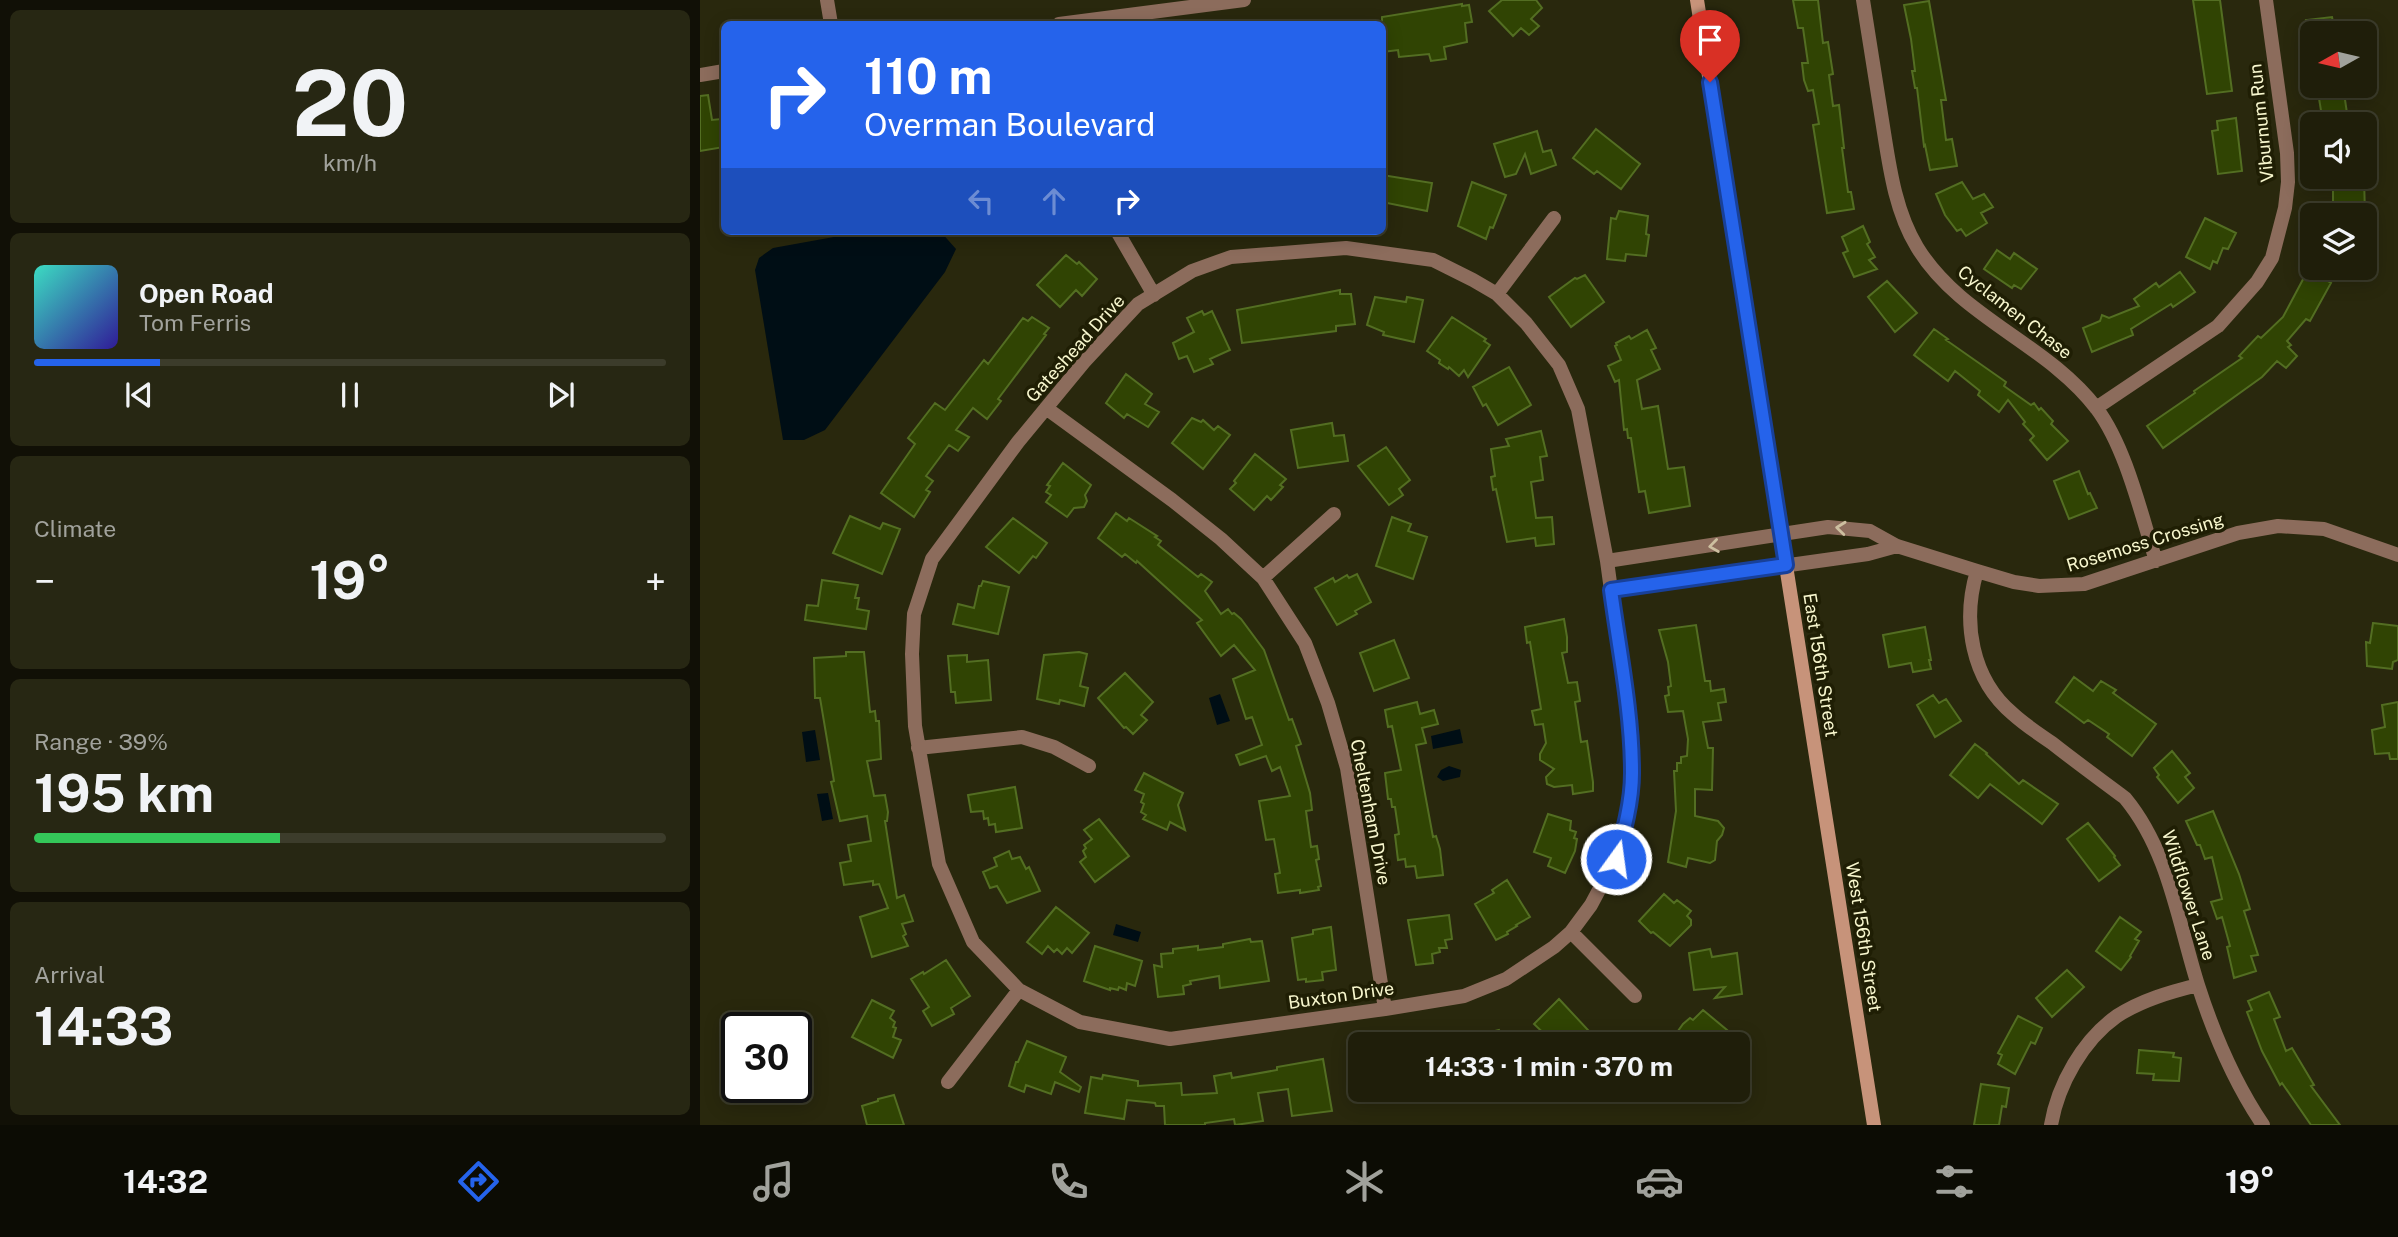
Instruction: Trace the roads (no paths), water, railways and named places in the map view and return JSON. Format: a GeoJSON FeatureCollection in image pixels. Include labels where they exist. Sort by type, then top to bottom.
{"type":"FeatureCollection","features":[{"type":"Feature","properties":{"kind":"street"},"geometry":{"type":"LineString","coordinates":[[827,0],[830,21]]}},
{"type":"Feature","properties":{"kind":"street"},"geometry":{"type":"LineString","coordinates":[[1087,21],[1244,0]]}},
{"type":"Feature","properties":{"kind":"street","name":"East 156th Street"},"geometry":{"type":"LineString","coordinates":[[1698,0],[1816,755]]}},
{"type":"Feature","properties":{"kind":"street","name":"Cyclamen Chase"},"geometry":{"type":"LineString","coordinates":[[1863,0],[1896,200],[1917,247],[1943,282],[1965,301],[2040,354],[2064,374],[2096,408],[2119,450],[2156,561]]}},
{"type":"Feature","properties":{"kind":"street","name":"Viburnum Run"},"geometry":{"type":"LineString","coordinates":[[2096,408],[2218,326],[2258,282],[2272,258],[2285,208],[2288,182],[2287,153],[2266,0]]}},
{"type":"Feature","properties":{"kind":"street"},"geometry":{"type":"LineString","coordinates":[[700,75],[721,72]]}},
{"type":"Feature","properties":{"kind":"street"},"geometry":{"type":"LineString","coordinates":[[1497,293],[1554,218]]}},
{"type":"Feature","properties":{"kind":"street"},"geometry":{"type":"LineString","coordinates":[[1119,235],[1154,295]]}},
{"type":"Feature","properties":{"kind":"street","name":"Gateshead Drive"},"geometry":{"type":"LineString","coordinates":[[918,748],[912,666],[914,614],[932,559],[1046,408],[1138,304],[1192,271],[1231,257],[1346,248],[1433,260],[1497,293],[1526,323],[1559,365],[1578,409],[1611,590]]}},
{"type":"Feature","properties":{"kind":"street","name":"Cheltenham Drive"},"geometry":{"type":"LineString","coordinates":[[1046,408],[1221,539],[1263,578],[1305,643],[1328,703],[1347,768],[1385,1009]]}},
{"type":"Feature","properties":{"kind":"street"},"geometry":{"type":"LineString","coordinates":[[1263,578],[1334,514]]}},
{"type":"Feature","properties":{"kind":"street","name":"Rosemoss Crossing"},"geometry":{"type":"LineString","coordinates":[[1607,561],[1828,527],[1870,531],[1897,546],[2014,582],[2063,586],[2084,584],[2238,533],[2278,526],[2324,529],[2398,555]]}},
{"type":"Feature","properties":{"kind":"street"},"geometry":{"type":"LineString","coordinates":[[1611,590],[1868,554],[1897,546]]}},
{"type":"Feature","properties":{"kind":"street","name":"Wildflower Lane"},"geometry":{"type":"LineString","coordinates":[[1976,571],[1971,592],[1969,627],[1983,676],[2011,713],[2125,798],[2138,813],[2160,854],[2198,985],[2227,1060],[2263,1125]]}},
{"type":"Feature","properties":{"kind":"street","name":"Buxton Drive"},"geometry":{"type":"LineString","coordinates":[[918,748],[939,864],[973,942],[1019,990],[1080,1022],[1170,1039],[1464,996],[1506,979],[1554,947],[1571,932],[1591,905],[1616,859],[1628,812],[1633,775],[1629,722],[1611,590]]}},
{"type":"Feature","properties":{"kind":"street"},"geometry":{"type":"LineString","coordinates":[[918,748],[1022,737],[1054,747],[1089,766]]}},
{"type":"Feature","properties":{"kind":"street","name":"West 156th Street"},"geometry":{"type":"LineString","coordinates":[[1816,755],[1874,1125]]}},
{"type":"Feature","properties":{"kind":"street"},"geometry":{"type":"LineString","coordinates":[[1571,932],[1635,996]]}},
{"type":"Feature","properties":{"kind":"street"},"geometry":{"type":"LineString","coordinates":[[2051,1125],[2059,1094],[2089,1042],[2129,1009],[2163,994],[2198,985]]}},
{"type":"Feature","properties":{"kind":"street"},"geometry":{"type":"LineString","coordinates":[[948,1082],[1019,990]]}}]}
